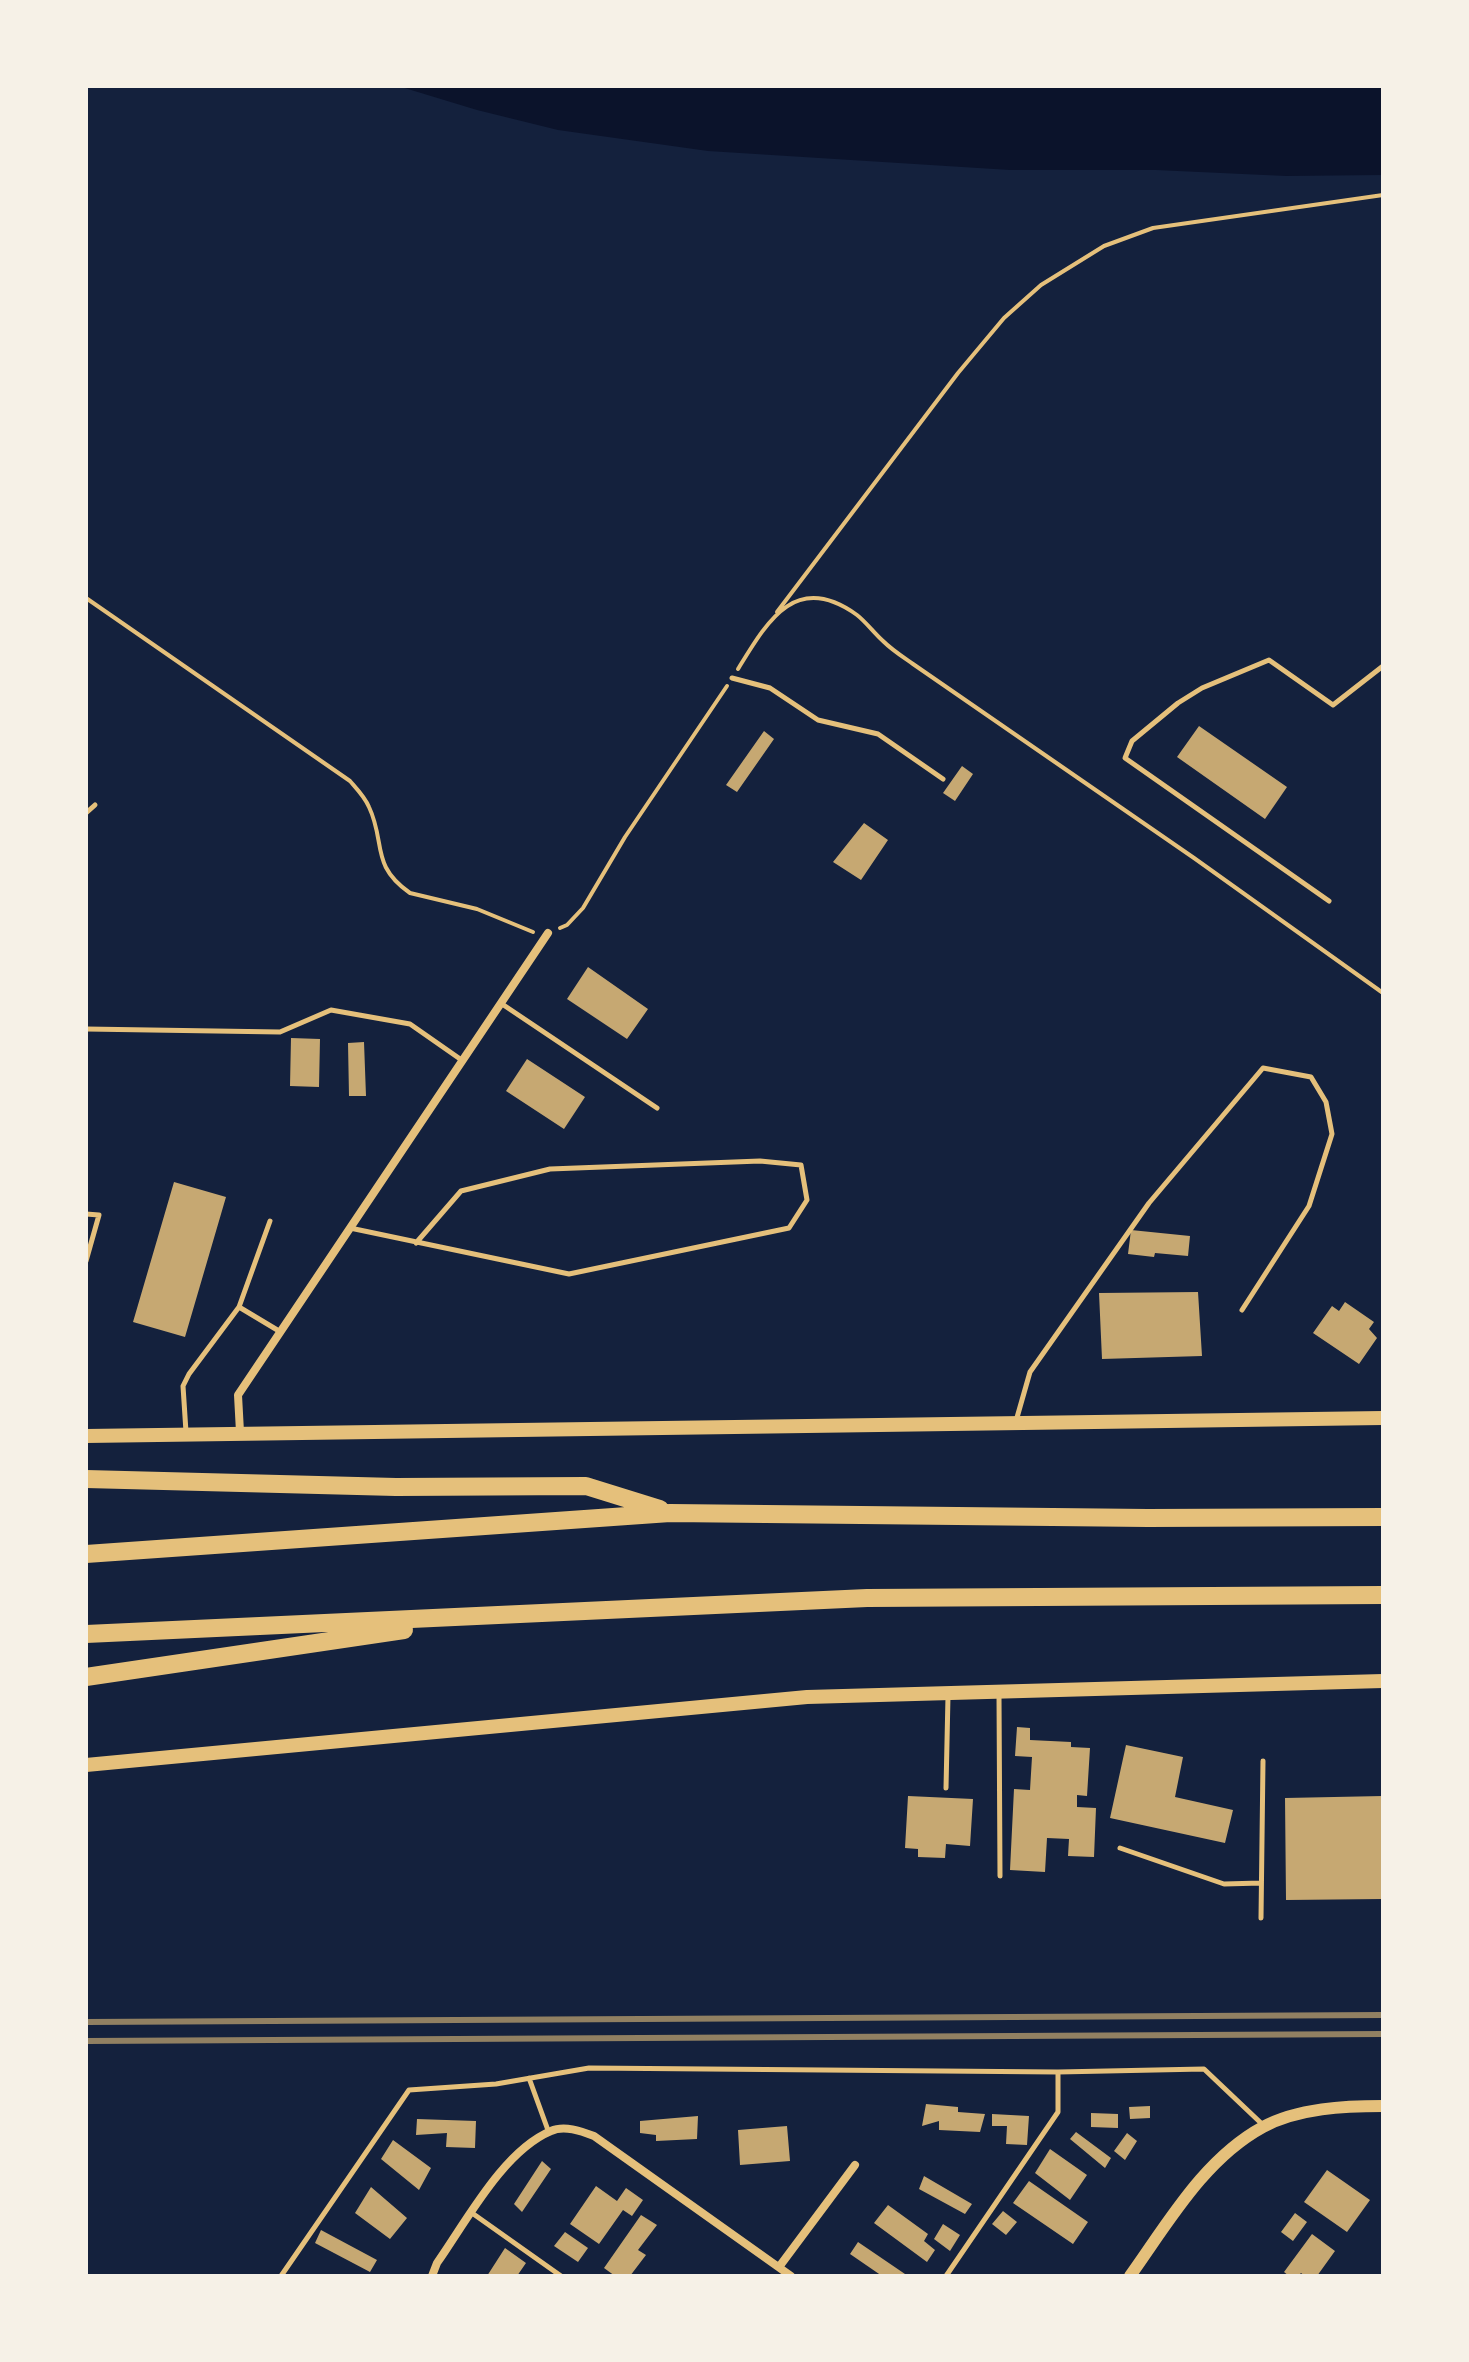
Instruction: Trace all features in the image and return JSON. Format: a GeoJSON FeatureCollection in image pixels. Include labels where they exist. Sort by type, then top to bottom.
{"type":"FeatureCollection","features":[{"type":"Feature","properties":{"kind":"highway"},"geometry":{"type":"LineString","coordinates":[[86,1479],[396,1487],[586,1486],[670,1513]]}},
{"type":"Feature","properties":{"kind":"highway"},"geometry":{"type":"LineString","coordinates":[[86,1554],[670,1513],[1383,1517]]}},
{"type":"Feature","properties":{"kind":"highway"},"geometry":{"type":"LineString","coordinates":[[86,1634],[867,1598],[1383,1595]]}},
{"type":"Feature","properties":{"kind":"highway"},"geometry":{"type":"LineString","coordinates":[[86,1677],[417,1628],[449,1617]]}},
{"type":"Feature","properties":{"kind":"main road"},"geometry":{"type":"LineString","coordinates":[[86,1436],[1383,1418]]}},
{"type":"Feature","properties":{"kind":"main road"},"geometry":{"type":"LineString","coordinates":[[86,1765],[807,1697],[1383,1681]]}},
{"type":"Feature","properties":{"kind":"street"},"geometry":{"type":"LineString","coordinates":[[240,1432],[238,1395],[548,933]]}},
{"type":"Feature","properties":{"kind":"street"},"geometry":{"type":"LineString","coordinates":[[1130,2276],[1189,2193],[1225,2153],[1264,2126],[1318,2110],[1380,2106]]}},
{"type":"Feature","properties":{"kind":"street"},"geometry":{"type":"LineString","coordinates":[[432,2276],[437,2263],[507,2164],[528,2146],[562,2129],[579,2130],[594,2136],[791,2276]]}},
{"type":"Feature","properties":{"kind":"street"},"geometry":{"type":"LineString","coordinates":[[779,2267],[855,2165]]}},
{"type":"Feature","properties":{"kind":"lane"},"geometry":{"type":"LineString","coordinates":[[1329,901],[1125,758],[1132,741],[1178,703],[1202,688],[1269,660],[1333,705],[1383,666]]}},
{"type":"Feature","properties":{"kind":"lane"},"geometry":{"type":"LineString","coordinates":[[732,678],[770,688],[818,720],[878,734],[943,779]]}},
{"type":"Feature","properties":{"kind":"lane"},"geometry":{"type":"LineString","coordinates":[[86,813],[95,805]]}},
{"type":"Feature","properties":{"kind":"lane"},"geometry":{"type":"LineString","coordinates":[[502,1004],[657,1108]]}},
{"type":"Feature","properties":{"kind":"lane"},"geometry":{"type":"LineString","coordinates":[[86,1029],[280,1032],[331,1010],[410,1024],[463,1061]]}},
{"type":"Feature","properties":{"kind":"lane"},"geometry":{"type":"LineString","coordinates":[[1015,1422],[1030,1372],[1149,1203],[1263,1068],[1311,1077],[1326,1102],[1332,1134],[1309,1206],[1242,1310]]}},
{"type":"Feature","properties":{"kind":"lane"},"geometry":{"type":"LineString","coordinates":[[349,1228],[416,1243],[569,1274],[789,1228],[807,1200],[801,1165],[760,1161],[550,1169],[461,1191],[416,1243]]}},
{"type":"Feature","properties":{"kind":"lane"},"geometry":{"type":"LineString","coordinates":[[86,1214],[99,1215],[86,1261]]}},
{"type":"Feature","properties":{"kind":"lane"},"geometry":{"type":"LineString","coordinates":[[186,1433],[183,1386],[239,1307],[270,1221]]}},
{"type":"Feature","properties":{"kind":"lane"},"geometry":{"type":"LineString","coordinates":[[239,1307],[279,1331]]}},
{"type":"Feature","properties":{"kind":"lane"},"geometry":{"type":"LineString","coordinates":[[999,1690],[1000,1876]]}},
{"type":"Feature","properties":{"kind":"lane"},"geometry":{"type":"LineString","coordinates":[[946,1788],[948,1691]]}},
{"type":"Feature","properties":{"kind":"lane"},"geometry":{"type":"LineString","coordinates":[[1261,1918],[1263,1761]]}},
{"type":"Feature","properties":{"kind":"lane"},"geometry":{"type":"LineString","coordinates":[[1120,1848],[1224,1884],[1261,1883]]}},
{"type":"Feature","properties":{"kind":"lane"},"geometry":{"type":"LineString","coordinates":[[281,2276],[409,2090],[496,2084],[589,2068],[1058,2072],[1204,2069],[1264,2126]]}},
{"type":"Feature","properties":{"kind":"lane"},"geometry":{"type":"LineString","coordinates":[[946,2276],[1058,2112],[1058,2072]]}},
{"type":"Feature","properties":{"kind":"lane"},"geometry":{"type":"LineString","coordinates":[[529,2078],[549,2133]]}},
{"type":"Feature","properties":{"kind":"lane"},"geometry":{"type":"LineString","coordinates":[[472,2213],[561,2276]]}},
{"type":"Feature","properties":{"kind":"path"},"geometry":{"type":"LineString","coordinates":[[86,598],[350,781],[371,811],[382,861],[401,887],[410,893],[488,912],[528,932],[548,933],[567,925],[583,908],[625,837],[768,624],[958,373],[1004,318],[1041,285],[1104,246],[1153,228],[1383,195]]}},
{"type":"Feature","properties":{"kind":"path"},"geometry":{"type":"LineString","coordinates":[[768,624],[795,601],[811,596],[833,600],[859,616],[886,645],[1383,993]]}},
{"type":"Feature","properties":{"kind":"water"},"geometry":{"type":"Polygon","coordinates":[[[398,86],[1383,86],[1383,175],[1010,170],[708,151],[558,130],[398,86]]]}},
{"type":"Feature","properties":{"kind":"building"},"geometry":{"type":"Polygon","coordinates":[[[1199,726],[1287,787],[1265,819],[1177,757],[1199,726]]]}},
{"type":"Feature","properties":{"kind":"building"},"geometry":{"type":"Polygon","coordinates":[[[764,731],[774,739],[737,792],[726,785],[764,731]]]}},
{"type":"Feature","properties":{"kind":"building"},"geometry":{"type":"Polygon","coordinates":[[[962,766],[973,774],[955,801],[943,793],[962,766]]]}},
{"type":"Feature","properties":{"kind":"building"},"geometry":{"type":"Polygon","coordinates":[[[864,823],[888,840],[861,880],[833,862],[864,823]]]}},
{"type":"Feature","properties":{"kind":"building"},"geometry":{"type":"Polygon","coordinates":[[[588,967],[648,1009],[627,1039],[567,999],[588,967]]]}},
{"type":"Feature","properties":{"kind":"building"},"geometry":{"type":"Polygon","coordinates":[[[291,1038],[320,1039],[319,1087],[290,1086],[291,1038]]]}},
{"type":"Feature","properties":{"kind":"building"},"geometry":{"type":"Polygon","coordinates":[[[364,1042],[366,1096],[349,1096],[348,1043],[364,1042]]]}},
{"type":"Feature","properties":{"kind":"building"},"geometry":{"type":"Polygon","coordinates":[[[527,1059],[585,1097],[564,1129],[506,1091],[527,1059]]]}},
{"type":"Feature","properties":{"kind":"building"},"geometry":{"type":"Polygon","coordinates":[[[174,1182],[226,1197],[185,1337],[133,1322],[174,1182]]]}},
{"type":"Feature","properties":{"kind":"building"},"geometry":{"type":"Polygon","coordinates":[[[1131,1230],[1190,1236],[1188,1256],[1128,1254],[1131,1230]]]}},
{"type":"Feature","properties":{"kind":"building"},"geometry":{"type":"Polygon","coordinates":[[[1198,1292],[1202,1356],[1102,1359],[1099,1293],[1198,1292]]]}},
{"type":"Feature","properties":{"kind":"building"},"geometry":{"type":"Polygon","coordinates":[[[1345,1302],[1374,1322],[1369,1329],[1377,1338],[1359,1364],[1313,1333],[1332,1306],[1339,1311],[1345,1302]]]}},
{"type":"Feature","properties":{"kind":"building"},"geometry":{"type":"Polygon","coordinates":[[[1017,1727],[1030,1728],[1030,1740],[1071,1742],[1071,1747],[1090,1748],[1087,1796],[1077,1795],[1077,1807],[1096,1808],[1094,1857],[1068,1856],[1069,1839],[1047,1838],[1045,1872],[1010,1870],[1014,1789],[1030,1790],[1032,1757],[1015,1756],[1017,1727]]]}},
{"type":"Feature","properties":{"kind":"building"},"geometry":{"type":"Polygon","coordinates":[[[1126,1745],[1183,1757],[1175,1797],[1233,1810],[1225,1843],[1110,1818],[1126,1745]]]}},
{"type":"Feature","properties":{"kind":"building"},"geometry":{"type":"Polygon","coordinates":[[[908,1796],[973,1799],[970,1846],[946,1844],[945,1858],[918,1857],[918,1849],[905,1848],[908,1796]]]}},
{"type":"Feature","properties":{"kind":"building"},"geometry":{"type":"Polygon","coordinates":[[[1383,1796],[1383,1899],[1286,1900],[1285,1798],[1383,1796]]]}},
{"type":"Feature","properties":{"kind":"building"},"geometry":{"type":"Polygon","coordinates":[[[926,2104],[958,2107],[958,2112],[985,2114],[980,2132],[939,2130],[939,2121],[922,2126],[926,2104]]]}},
{"type":"Feature","properties":{"kind":"building"},"geometry":{"type":"Polygon","coordinates":[[[1150,2106],[1150,2118],[1130,2119],[1129,2107],[1150,2106]]]}},
{"type":"Feature","properties":{"kind":"building"},"geometry":{"type":"Polygon","coordinates":[[[1091,2113],[1118,2114],[1118,2128],[1091,2127],[1091,2113]]]}},
{"type":"Feature","properties":{"kind":"building"},"geometry":{"type":"Polygon","coordinates":[[[992,2114],[1029,2116],[1027,2145],[1006,2144],[1007,2126],[992,2126],[992,2114]]]}},
{"type":"Feature","properties":{"kind":"building"},"geometry":{"type":"Polygon","coordinates":[[[698,2116],[697,2139],[656,2141],[656,2135],[640,2133],[640,2121],[698,2116]]]}},
{"type":"Feature","properties":{"kind":"building"},"geometry":{"type":"Polygon","coordinates":[[[417,2119],[476,2121],[475,2148],[446,2147],[447,2133],[416,2135],[417,2119]]]}},
{"type":"Feature","properties":{"kind":"building"},"geometry":{"type":"Polygon","coordinates":[[[787,2126],[790,2161],[740,2165],[738,2130],[787,2126]]]}},
{"type":"Feature","properties":{"kind":"building"},"geometry":{"type":"Polygon","coordinates":[[[1076,2132],[1111,2158],[1105,2168],[1070,2139],[1076,2132]]]}},
{"type":"Feature","properties":{"kind":"building"},"geometry":{"type":"Polygon","coordinates":[[[1127,2133],[1137,2141],[1125,2160],[1114,2151],[1127,2133]]]}},
{"type":"Feature","properties":{"kind":"building"},"geometry":{"type":"Polygon","coordinates":[[[393,2140],[431,2168],[419,2190],[381,2159],[393,2140]]]}},
{"type":"Feature","properties":{"kind":"building"},"geometry":{"type":"Polygon","coordinates":[[[1050,2149],[1087,2175],[1070,2200],[1035,2173],[1050,2149]]]}},
{"type":"Feature","properties":{"kind":"building"},"geometry":{"type":"Polygon","coordinates":[[[542,2161],[551,2169],[522,2212],[514,2204],[542,2161]]]}},
{"type":"Feature","properties":{"kind":"building"},"geometry":{"type":"Polygon","coordinates":[[[1327,2170],[1370,2200],[1347,2232],[1304,2202],[1327,2170]]]}},
{"type":"Feature","properties":{"kind":"building"},"geometry":{"type":"Polygon","coordinates":[[[924,2176],[972,2204],[965,2214],[919,2189],[924,2176]]]}},
{"type":"Feature","properties":{"kind":"building"},"geometry":{"type":"Polygon","coordinates":[[[1029,2181],[1088,2222],[1073,2244],[1013,2203],[1029,2181]]]}},
{"type":"Feature","properties":{"kind":"building"},"geometry":{"type":"Polygon","coordinates":[[[596,2186],[617,2201],[626,2188],[643,2200],[632,2216],[623,2210],[599,2244],[570,2224],[596,2186]]]}},
{"type":"Feature","properties":{"kind":"building"},"geometry":{"type":"Polygon","coordinates":[[[371,2187],[407,2218],[390,2239],[355,2213],[371,2187]]]}},
{"type":"Feature","properties":{"kind":"building"},"geometry":{"type":"Polygon","coordinates":[[[888,2205],[928,2234],[924,2241],[935,2250],[927,2262],[874,2223],[888,2205]]]}},
{"type":"Feature","properties":{"kind":"building"},"geometry":{"type":"Polygon","coordinates":[[[1003,2211],[1017,2222],[1006,2235],[992,2224],[1003,2211]]]}},
{"type":"Feature","properties":{"kind":"building"},"geometry":{"type":"Polygon","coordinates":[[[1295,2213],[1307,2222],[1293,2241],[1281,2232],[1295,2213]]]}},
{"type":"Feature","properties":{"kind":"building"},"geometry":{"type":"Polygon","coordinates":[[[641,2215],[657,2225],[638,2250],[646,2255],[630,2276],[615,2276],[604,2268],[641,2215]]]}},
{"type":"Feature","properties":{"kind":"building"},"geometry":{"type":"Polygon","coordinates":[[[943,2224],[960,2235],[950,2251],[934,2239],[943,2224]]]}},
{"type":"Feature","properties":{"kind":"building"},"geometry":{"type":"Polygon","coordinates":[[[321,2230],[377,2260],[370,2272],[315,2243],[321,2230]]]}},
{"type":"Feature","properties":{"kind":"building"},"geometry":{"type":"Polygon","coordinates":[[[565,2232],[588,2248],[578,2262],[554,2246],[565,2232]]]}},
{"type":"Feature","properties":{"kind":"building"},"geometry":{"type":"Polygon","coordinates":[[[1312,2234],[1335,2251],[1317,2276],[1301,2273],[1289,2276],[1284,2272],[1312,2234]]]}},
{"type":"Feature","properties":{"kind":"building"},"geometry":{"type":"Polygon","coordinates":[[[858,2242],[904,2276],[882,2276],[850,2254],[858,2242]]]}},
{"type":"Feature","properties":{"kind":"building"},"geometry":{"type":"Polygon","coordinates":[[[505,2248],[526,2263],[517,2276],[487,2276],[505,2248]]]}},
{"type":"Feature","properties":{"kind":"railway"},"geometry":{"type":"LineString","coordinates":[[86,2022],[1383,2015]]}},
{"type":"Feature","properties":{"kind":"railway"},"geometry":{"type":"LineString","coordinates":[[86,2041],[1383,2034]]}}]}
